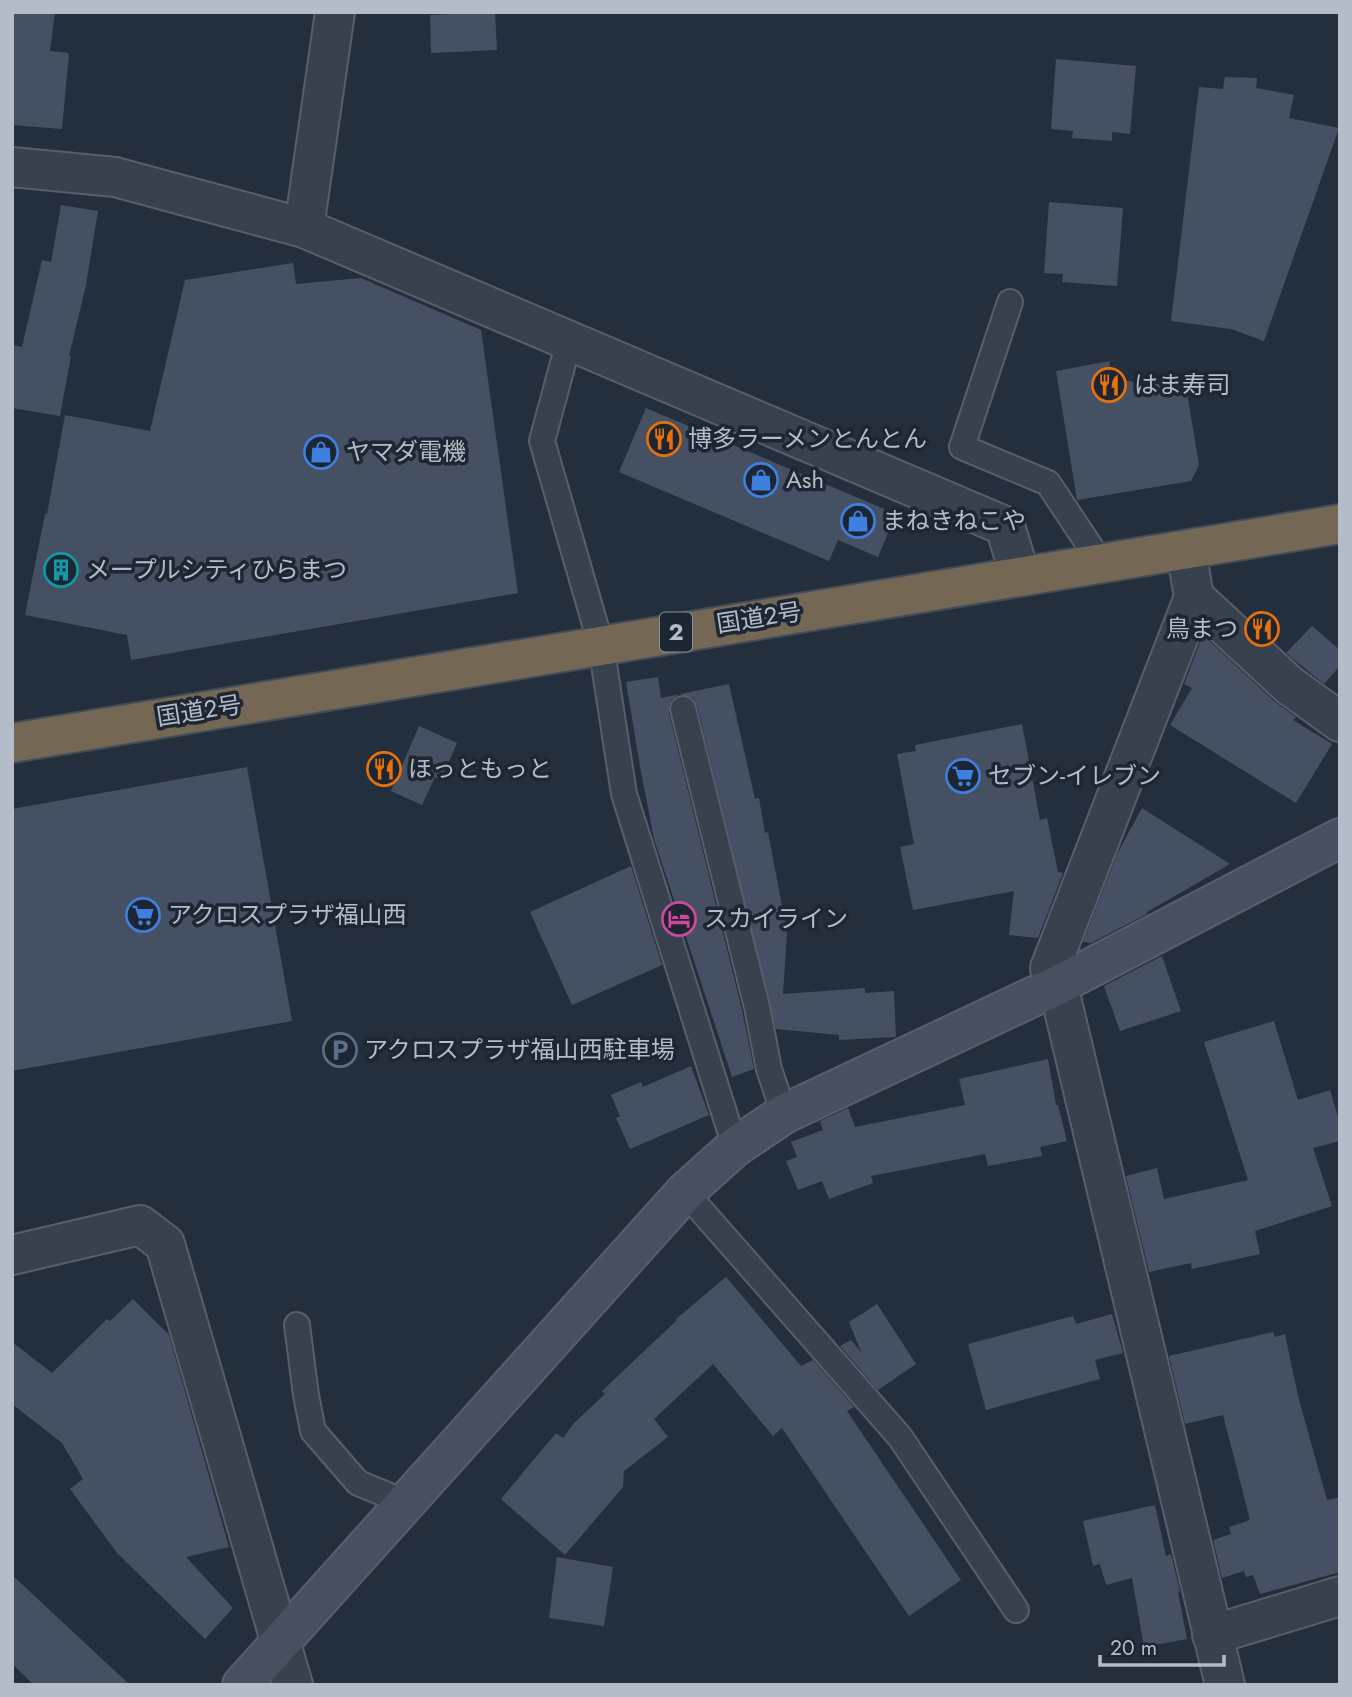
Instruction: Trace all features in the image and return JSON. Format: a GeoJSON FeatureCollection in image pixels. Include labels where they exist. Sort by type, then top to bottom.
{"type":"FeatureCollection","features":[{"type":"Feature","properties":{"kind":"highway","name":"国道2号"},"geometry":{"type":"LineString","coordinates":[[12,743],[1340,523]]}},
{"type":"Feature","properties":{"kind":"street"},"geometry":{"type":"LineString","coordinates":[[304,228],[335,12]]}},
{"type":"Feature","properties":{"kind":"street"},"geometry":{"type":"LineString","coordinates":[[12,167],[115,177],[304,228],[1005,526],[1020,575]]}},
{"type":"Feature","properties":{"kind":"street"},"geometry":{"type":"LineString","coordinates":[[1186,550],[1194,597],[1050,968],[1058,985],[1225,1685]]}},
{"type":"Feature","properties":{"kind":"street"},"geometry":{"type":"LineString","coordinates":[[1194,597],[1289,685],[1340,722]]}},
{"type":"Feature","properties":{"kind":"street"},"geometry":{"type":"LineString","coordinates":[[242,1685],[685,1192],[735,1147],[784,1114],[1058,985],[1340,838]]}},
{"type":"Feature","properties":{"kind":"street"},"geometry":{"type":"LineString","coordinates":[[12,1255],[141,1225],[165,1244],[293,1685]]}},
{"type":"Feature","properties":{"kind":"street"},"geometry":{"type":"LineString","coordinates":[[1212,1635],[1340,1596]]}},
{"type":"Feature","properties":{"kind":"lane"},"geometry":{"type":"LineString","coordinates":[[1010,302],[962,447],[1048,483],[1101,563]]}},
{"type":"Feature","properties":{"kind":"lane"},"geometry":{"type":"LineString","coordinates":[[569,341],[542,441],[601,645],[624,794],[735,1147]]}},
{"type":"Feature","properties":{"kind":"lane"},"geometry":{"type":"LineString","coordinates":[[682,709],[757,1007],[769,1069],[784,1114]]}},
{"type":"Feature","properties":{"kind":"lane"},"geometry":{"type":"LineString","coordinates":[[685,1192],[900,1437],[1016,1609]]}},
{"type":"Feature","properties":{"kind":"lane"},"geometry":{"type":"LineString","coordinates":[[297,1325],[313,1431],[358,1483],[407,1503]]}},
{"type":"Feature","properties":{"kind":"building"},"geometry":{"type":"Polygon","coordinates":[[[12,12],[55,12],[50,51],[69,53],[62,129],[12,125],[12,12]]]}},
{"type":"Feature","properties":{"kind":"building"},"geometry":{"type":"Polygon","coordinates":[[[495,12],[497,50],[431,53],[430,15],[495,12]]]}},
{"type":"Feature","properties":{"kind":"building"},"geometry":{"type":"Polygon","coordinates":[[[1056,59],[1136,66],[1130,134],[1112,132],[1112,141],[1072,138],[1073,131],[1051,129],[1056,59]]]}},
{"type":"Feature","properties":{"kind":"building"},"geometry":{"type":"Polygon","coordinates":[[[1225,77],[1257,78],[1256,88],[1294,95],[1289,118],[1339,128],[1264,341],[1231,329],[1171,321],[1199,87],[1223,89],[1225,77]]]}},
{"type":"Feature","properties":{"kind":"building"},"geometry":{"type":"Polygon","coordinates":[[[1049,202],[1123,208],[1117,286],[1062,282],[1063,274],[1044,273],[1049,202]]]}},
{"type":"Feature","properties":{"kind":"building"},"geometry":{"type":"Polygon","coordinates":[[[61,205],[98,211],[60,416],[12,408],[12,345],[22,347],[42,260],[51,262],[61,205]]]}},
{"type":"Feature","properties":{"kind":"building","name":"ヤマダ電機"},"geometry":{"type":"Polygon","coordinates":[[[293,263],[296,284],[361,278],[481,330],[518,593],[131,660],[127,635],[25,615],[65,415],[150,431],[185,280],[293,263]]]}},
{"type":"Feature","properties":{"kind":"building"},"geometry":{"type":"Polygon","coordinates":[[[1110,361],[1109,379],[1186,387],[1199,465],[1191,481],[1077,500],[1056,371],[1110,361]]]}},
{"type":"Feature","properties":{"kind":"building"},"geometry":{"type":"Polygon","coordinates":[[[646,408],[896,514],[878,557],[838,540],[829,561],[619,472],[646,408]]]}},
{"type":"Feature","properties":{"kind":"building"},"geometry":{"type":"Polygon","coordinates":[[[1312,626],[1340,650],[1340,666],[1324,684],[1286,653],[1312,626]]]}},
{"type":"Feature","properties":{"kind":"building"},"geometry":{"type":"Polygon","coordinates":[[[1204,636],[1274,701],[1296,717],[1293,720],[1332,744],[1296,803],[1170,725],[1192,688],[1184,684],[1204,636]]]}},
{"type":"Feature","properties":{"kind":"building"},"geometry":{"type":"Polygon","coordinates":[[[658,677],[661,698],[680,694],[672,699],[669,713],[754,1069],[732,1077],[654,839],[641,772],[626,682],[658,677]]]}},
{"type":"Feature","properties":{"kind":"building"},"geometry":{"type":"Polygon","coordinates":[[[729,684],[755,799],[759,798],[765,833],[768,832],[787,933],[783,994],[865,988],[865,993],[894,991],[896,1037],[839,1040],[839,1035],[776,1029],[697,705],[693,698],[680,694],[729,684]]]}},
{"type":"Feature","properties":{"kind":"building"},"geometry":{"type":"Polygon","coordinates":[[[1022,724],[1040,820],[1047,818],[1058,872],[1063,873],[1038,938],[1009,935],[1014,891],[913,910],[900,847],[914,844],[897,754],[916,751],[915,745],[1022,724]]]}},
{"type":"Feature","properties":{"kind":"building"},"geometry":{"type":"Polygon","coordinates":[[[419,726],[457,743],[441,780],[435,777],[422,805],[391,791],[419,726]]]}},
{"type":"Feature","properties":{"kind":"building","name":"アクロスプラザ福山西"},"geometry":{"type":"Polygon","coordinates":[[[247,767],[292,1021],[12,1071],[12,809],[247,767]]]}},
{"type":"Feature","properties":{"kind":"building"},"geometry":{"type":"Polygon","coordinates":[[[1142,808],[1230,864],[1147,914],[1091,943],[1083,942],[1118,852],[1142,808]]]}},
{"type":"Feature","properties":{"kind":"building"},"geometry":{"type":"Polygon","coordinates":[[[631,866],[662,965],[572,1005],[530,912],[631,866]]]}},
{"type":"Feature","properties":{"kind":"building"},"geometry":{"type":"Polygon","coordinates":[[[1162,956],[1181,1011],[1120,1031],[1104,986],[1162,956]]]}},
{"type":"Feature","properties":{"kind":"building"},"geometry":{"type":"Polygon","coordinates":[[[1274,1021],[1298,1100],[1330,1090],[1340,1123],[1340,1141],[1313,1148],[1332,1206],[1255,1231],[1260,1254],[1192,1269],[1191,1263],[1149,1272],[1126,1176],[1157,1168],[1164,1199],[1248,1180],[1204,1042],[1274,1021]]]}},
{"type":"Feature","properties":{"kind":"building"},"geometry":{"type":"Polygon","coordinates":[[[1048,1059],[1056,1105],[1067,1141],[1040,1147],[1042,1156],[988,1166],[985,1154],[871,1176],[873,1183],[829,1199],[822,1181],[798,1190],[786,1161],[797,1157],[791,1142],[823,1130],[820,1121],[848,1108],[855,1127],[965,1105],[959,1079],[1048,1059]]]}},
{"type":"Feature","properties":{"kind":"building"},"geometry":{"type":"Polygon","coordinates":[[[691,1066],[709,1115],[630,1149],[616,1118],[620,1116],[611,1095],[641,1082],[643,1087],[691,1066]]]}},
{"type":"Feature","properties":{"kind":"building"},"geometry":{"type":"Polygon","coordinates":[[[726,1277],[801,1366],[813,1360],[854,1407],[847,1411],[961,1580],[909,1616],[782,1428],[773,1436],[713,1364],[654,1419],[668,1437],[624,1471],[623,1487],[565,1555],[501,1499],[556,1433],[563,1438],[574,1423],[605,1394],[602,1391],[676,1319],[726,1277]]]}},
{"type":"Feature","properties":{"kind":"building"},"geometry":{"type":"Polygon","coordinates":[[[133,1299],[169,1335],[229,1547],[186,1557],[233,1608],[205,1639],[117,1553],[70,1489],[83,1479],[62,1443],[12,1404],[12,1342],[52,1373],[107,1319],[110,1321],[133,1299]]]}},
{"type":"Feature","properties":{"kind":"building"},"geometry":{"type":"Polygon","coordinates":[[[877,1304],[916,1364],[878,1390],[840,1346],[851,1340],[861,1352],[849,1322],[877,1304]]]}},
{"type":"Feature","properties":{"kind":"building"},"geometry":{"type":"Polygon","coordinates":[[[1112,1314],[1123,1353],[1095,1360],[1100,1379],[986,1410],[968,1344],[1073,1316],[1076,1324],[1112,1314]]]}},
{"type":"Feature","properties":{"kind":"building"},"geometry":{"type":"Polygon","coordinates":[[[1273,1332],[1275,1337],[1285,1334],[1298,1396],[1327,1500],[1340,1497],[1340,1572],[1260,1594],[1253,1575],[1246,1577],[1244,1571],[1222,1578],[1213,1540],[1231,1534],[1229,1527],[1250,1520],[1223,1415],[1185,1424],[1169,1356],[1273,1332]]]}},
{"type":"Feature","properties":{"kind":"building"},"geometry":{"type":"Polygon","coordinates":[[[1155,1505],[1166,1556],[1171,1554],[1180,1591],[1178,1592],[1187,1639],[1144,1647],[1132,1578],[1106,1585],[1100,1564],[1093,1566],[1083,1521],[1155,1505]]]}},
{"type":"Feature","properties":{"kind":"building"},"geometry":{"type":"Polygon","coordinates":[[[557,1557],[613,1567],[604,1626],[549,1618],[557,1557]]]}},
{"type":"Feature","properties":{"kind":"building"},"geometry":{"type":"Polygon","coordinates":[[[12,1575],[130,1685],[34,1685],[12,1664],[12,1575]]]}},
{"type":"Feature","properties":{"kind":"place","name":"はま寿司"},"geometry":{"type":"Point","coordinates":[1109,385]}},
{"type":"Feature","properties":{"kind":"place","name":"博多ラーメンとんとん"},"geometry":{"type":"Point","coordinates":[664,439]}},
{"type":"Feature","properties":{"kind":"place","name":"ヤマダ電機"},"geometry":{"type":"Point","coordinates":[321,452]}},
{"type":"Feature","properties":{"kind":"place","name":"Ash"},"geometry":{"type":"Point","coordinates":[761,480]}},
{"type":"Feature","properties":{"kind":"place","name":"まねきねこや"},"geometry":{"type":"Point","coordinates":[858,521]}},
{"type":"Feature","properties":{"kind":"place","name":"メープルシティひらまつ"},"geometry":{"type":"Point","coordinates":[61,570]}},
{"type":"Feature","properties":{"kind":"place","name":"鳥まつ"},"geometry":{"type":"Point","coordinates":[1262,629]}},
{"type":"Feature","properties":{"kind":"place","name":"ほっともっと"},"geometry":{"type":"Point","coordinates":[384,769]}},
{"type":"Feature","properties":{"kind":"place","name":"セブン-イレブン"},"geometry":{"type":"Point","coordinates":[963,776]}},
{"type":"Feature","properties":{"kind":"place","name":"アクロスプラザ福山西"},"geometry":{"type":"Point","coordinates":[143,915]}},
{"type":"Feature","properties":{"kind":"place","name":"スカイライン"},"geometry":{"type":"Point","coordinates":[679,919]}},
{"type":"Feature","properties":{"kind":"place","name":"アクロスプラザ福山西駐車場"},"geometry":{"type":"Point","coordinates":[340,1050]}}]}
